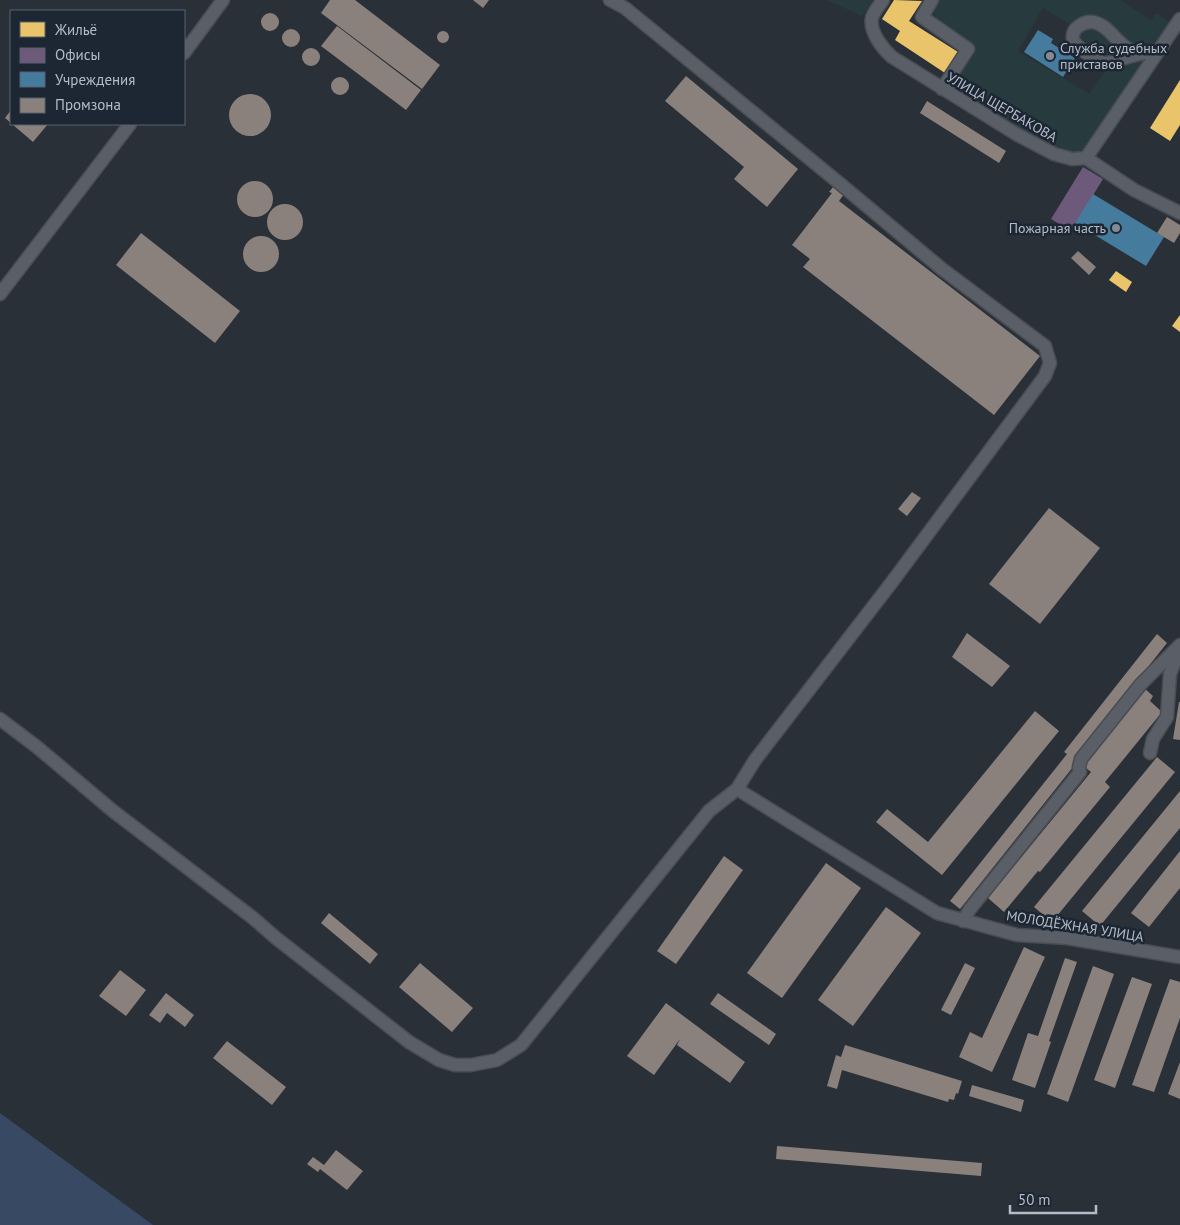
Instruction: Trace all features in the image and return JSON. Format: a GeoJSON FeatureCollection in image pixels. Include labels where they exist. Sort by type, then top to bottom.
{"type":"FeatureCollection","features":[{"type":"Feature","properties":{"kind":"street"},"geometry":{"type":"LineString","coordinates":[[185,52],[223,0]]}},
{"type":"Feature","properties":{"kind":"street"},"geometry":{"type":"LineString","coordinates":[[0,719],[37,747],[113,811],[253,918],[409,1042],[439,1060],[455,1065],[471,1065],[498,1060],[521,1044],[709,811],[737,789],[755,760],[892,582],[1045,376],[1050,363],[1045,346],[942,269],[624,8],[610,0]]}},
{"type":"Feature","properties":{"kind":"street","name":"УЛИЦА ЩЕРБАКОВА"},"geometry":{"type":"LineString","coordinates":[[883,0],[872,17],[872,24],[880,43],[892,57],[1016,134],[1054,154],[1072,159],[1086,158],[1134,190],[1180,213]]}},
{"type":"Feature","properties":{"kind":"street"},"geometry":{"type":"LineString","coordinates":[[932,0],[922,17],[968,49],[942,89]]}},
{"type":"Feature","properties":{"kind":"street"},"geometry":{"type":"LineString","coordinates":[[1086,158],[1180,19]]}},
{"type":"Feature","properties":{"kind":"street"},"geometry":{"type":"LineString","coordinates":[[1141,53],[1126,49],[1105,29],[1093,22],[1082,24],[1073,34],[1073,40],[1076,45],[1100,62],[1106,64],[1141,53],[1159,50]]}},
{"type":"Feature","properties":{"kind":"street"},"geometry":{"type":"LineString","coordinates":[[0,294],[129,125]]}},
{"type":"Feature","properties":{"kind":"street"},"geometry":{"type":"LineString","coordinates":[[1150,753],[1153,739],[1167,717],[1170,674],[1180,646]]}},
{"type":"Feature","properties":{"kind":"street"},"geometry":{"type":"LineString","coordinates":[[963,921],[970,909],[1080,772],[1081,759],[1141,684],[1180,646]]}},
{"type":"Feature","properties":{"kind":"street","name":"МОЛОДЁЖНАЯ УЛИЦА"},"geometry":{"type":"LineString","coordinates":[[737,789],[937,913],[1017,935],[1067,938],[1180,957]]}},
{"type":"Feature","properties":{"kind":"green space"},"geometry":{"type":"Polygon","coordinates":[[[826,0],[873,0],[862,16],[826,0]]]}},
{"type":"Feature","properties":{"kind":"green space"},"geometry":{"type":"Polygon","coordinates":[[[939,0],[1121,0],[1151,20],[1156,13],[1170,22],[1153,48],[1136,49],[1109,26],[1073,26],[1043,8],[1018,51],[1089,94],[1108,67],[1147,58],[1083,153],[1074,155],[1057,151],[948,87],[975,45],[937,20],[933,10],[939,0]]]}},
{"type":"Feature","properties":{"kind":"green space"},"geometry":{"type":"Polygon","coordinates":[[[1085,27],[1098,29],[1124,54],[1107,58],[1084,46],[1086,41],[1077,36],[1085,27]]]}},
{"type":"Feature","properties":{"kind":"water"},"geometry":{"type":"Polygon","coordinates":[[[0,1113],[153,1225],[0,1225],[0,1113]]]}},
{"type":"Feature","properties":{"kind":"building: Жильё"},"geometry":{"type":"Polygon","coordinates":[[[894,0],[922,1],[909,21],[958,52],[945,73],[895,40],[900,31],[882,19],[894,0]]]}},
{"type":"Feature","properties":{"kind":"building: Жильё"},"geometry":{"type":"Polygon","coordinates":[[[1180,80],[1180,125],[1170,141],[1150,128],[1180,80]]]}},
{"type":"Feature","properties":{"kind":"building: Жильё"},"geometry":{"type":"Polygon","coordinates":[[[1116,271],[1132,282],[1126,292],[1109,280],[1116,271]]]}},
{"type":"Feature","properties":{"kind":"building: Жильё"},"geometry":{"type":"Polygon","coordinates":[[[1180,315],[1180,332],[1172,326],[1180,315]]]}},
{"type":"Feature","properties":{"kind":"building: Офисы"},"geometry":{"type":"Polygon","coordinates":[[[1083,167],[1103,179],[1071,231],[1051,219],[1083,167]]]}},
{"type":"Feature","properties":{"kind":"building: Учреждения","name":"Служба судебных приставов"},"geometry":{"type":"Polygon","coordinates":[[[1038,30],[1053,39],[1051,43],[1075,58],[1063,77],[1024,52],[1038,30]]]}},
{"type":"Feature","properties":{"kind":"building: Учреждения","name":"Пожарная часть"},"geometry":{"type":"Polygon","coordinates":[[[1093,194],[1164,237],[1146,266],[1075,223],[1093,194]]]}},
{"type":"Feature","properties":{"kind":"building: Промзона"},"geometry":{"type":"Polygon","coordinates":[[[330,0],[355,0],[440,65],[422,89],[321,13],[330,0]]]}},
{"type":"Feature","properties":{"kind":"building: Промзона"},"geometry":{"type":"Polygon","coordinates":[[[473,0],[489,0],[483,8],[473,0]]]}},
{"type":"Feature","properties":{"kind":"building: Промзона"},"geometry":{"type":"Polygon","coordinates":[[[266,13],[274,13],[279,18],[277,29],[266,31],[261,26],[261,18],[266,13]]]}},
{"type":"Feature","properties":{"kind":"building: Промзона"},"geometry":{"type":"Polygon","coordinates":[[[337,26],[421,90],[406,110],[321,46],[337,26]]]}},
{"type":"Feature","properties":{"kind":"building: Промзона"},"geometry":{"type":"Polygon","coordinates":[[[287,29],[295,29],[300,34],[298,45],[287,47],[282,42],[282,34],[287,29]]]}},
{"type":"Feature","properties":{"kind":"building: Промзона"},"geometry":{"type":"Polygon","coordinates":[[[441,31],[445,31],[449,37],[445,43],[441,43],[437,39],[437,35],[441,31]]]}},
{"type":"Feature","properties":{"kind":"building: Промзона"},"geometry":{"type":"Polygon","coordinates":[[[307,48],[315,48],[320,53],[318,64],[307,66],[302,61],[302,53],[307,48]]]}},
{"type":"Feature","properties":{"kind":"building: Промзона"},"geometry":{"type":"Polygon","coordinates":[[[686,76],[798,169],[767,207],[734,179],[744,167],[665,101],[686,76]]]}},
{"type":"Feature","properties":{"kind":"building: Промзона"},"geometry":{"type":"Polygon","coordinates":[[[336,77],[344,77],[349,82],[347,93],[336,95],[331,90],[331,82],[336,77]]]}},
{"type":"Feature","properties":{"kind":"building: Промзона"},"geometry":{"type":"Polygon","coordinates":[[[250,94],[265,100],[271,115],[265,130],[250,136],[235,130],[229,115],[235,100],[250,94]]]}},
{"type":"Feature","properties":{"kind":"building: Промзона"},"geometry":{"type":"Polygon","coordinates":[[[927,101],[1006,151],[999,163],[920,113],[927,101]]]}},
{"type":"Feature","properties":{"kind":"building: Промзона"},"geometry":{"type":"Polygon","coordinates":[[[10,111],[10,122],[5,118],[10,111]]]}},
{"type":"Feature","properties":{"kind":"building: Промзона"},"geometry":{"type":"Polygon","coordinates":[[[13,125],[47,125],[33,142],[13,125]]]}},
{"type":"Feature","properties":{"kind":"building: Промзона"},"geometry":{"type":"Polygon","coordinates":[[[255,181],[268,186],[273,199],[268,212],[255,217],[242,212],[237,199],[242,186],[255,181]]]}},
{"type":"Feature","properties":{"kind":"building: Промзона"},"geometry":{"type":"Polygon","coordinates":[[[834,186],[844,194],[839,201],[1040,356],[994,415],[803,267],[810,259],[792,245],[832,193],[829,192],[834,186]]]}},
{"type":"Feature","properties":{"kind":"building: Промзона"},"geometry":{"type":"Polygon","coordinates":[[[285,204],[292,205],[298,209],[302,215],[302,229],[298,235],[292,239],[285,240],[278,239],[272,235],[268,229],[267,222],[268,215],[272,209],[278,205],[285,204]]]}},
{"type":"Feature","properties":{"kind":"building: Промзона"},"geometry":{"type":"Polygon","coordinates":[[[1167,217],[1180,225],[1180,233],[1174,243],[1157,233],[1167,217]]]}},
{"type":"Feature","properties":{"kind":"building: Промзона"},"geometry":{"type":"Polygon","coordinates":[[[141,233],[240,311],[215,343],[116,265],[141,233]]]}},
{"type":"Feature","properties":{"kind":"building: Промзона"},"geometry":{"type":"Polygon","coordinates":[[[261,236],[268,237],[274,241],[278,247],[278,261],[274,267],[268,271],[261,272],[254,271],[248,267],[244,261],[243,254],[244,247],[248,241],[254,237],[261,236]]]}},
{"type":"Feature","properties":{"kind":"building: Промзона"},"geometry":{"type":"Polygon","coordinates":[[[1078,251],[1096,267],[1089,275],[1071,258],[1078,251]]]}},
{"type":"Feature","properties":{"kind":"building: Промзона"},"geometry":{"type":"Polygon","coordinates":[[[912,492],[921,498],[907,516],[898,509],[912,492]]]}},
{"type":"Feature","properties":{"kind":"building: Промзона"},"geometry":{"type":"Polygon","coordinates":[[[1049,508],[1100,548],[1040,624],[989,584],[1049,508]]]}},
{"type":"Feature","properties":{"kind":"building: Промзона"},"geometry":{"type":"Polygon","coordinates":[[[967,633],[1010,666],[992,687],[952,657],[967,633]]]}},
{"type":"Feature","properties":{"kind":"building: Промзона"},"geometry":{"type":"Polygon","coordinates":[[[1157,634],[1167,643],[1074,760],[1077,762],[960,909],[950,901],[1067,754],[1064,752],[1157,634]]]}},
{"type":"Feature","properties":{"kind":"building: Промзона"},"geometry":{"type":"Polygon","coordinates":[[[1144,688],[1153,696],[1150,701],[1162,712],[1105,782],[1110,787],[1040,872],[1038,871],[1004,912],[988,898],[1091,772],[1082,765],[1144,688]]]}},
{"type":"Feature","properties":{"kind":"building: Промзона"},"geometry":{"type":"Polygon","coordinates":[[[1180,702],[1180,740],[1173,739],[1180,702]]]}},
{"type":"Feature","properties":{"kind":"building: Промзона"},"geometry":{"type":"Polygon","coordinates":[[[1035,711],[1059,731],[942,875],[876,822],[887,809],[928,842],[1035,711]]]}},
{"type":"Feature","properties":{"kind":"building: Промзона"},"geometry":{"type":"Polygon","coordinates":[[[1157,757],[1175,772],[1052,922],[1034,907],[1157,757]]]}},
{"type":"Feature","properties":{"kind":"building: Промзона"},"geometry":{"type":"Polygon","coordinates":[[[1180,791],[1180,828],[1100,926],[1082,911],[1180,791]]]}},
{"type":"Feature","properties":{"kind":"building: Промзона"},"geometry":{"type":"Polygon","coordinates":[[[1180,851],[1180,888],[1149,927],[1131,913],[1180,851]]]}},
{"type":"Feature","properties":{"kind":"building: Промзона"},"geometry":{"type":"Polygon","coordinates":[[[724,856],[743,870],[676,964],[657,951],[724,856]]]}},
{"type":"Feature","properties":{"kind":"building: Промзона"},"geometry":{"type":"Polygon","coordinates":[[[826,863],[861,888],[782,998],[747,973],[826,863]]]}},
{"type":"Feature","properties":{"kind":"building: Промзона"},"geometry":{"type":"Polygon","coordinates":[[[886,907],[921,933],[853,1026],[818,1000],[886,907]]]}},
{"type":"Feature","properties":{"kind":"building: Промзона"},"geometry":{"type":"Polygon","coordinates":[[[329,913],[378,954],[370,964],[321,923],[329,913]]]}},
{"type":"Feature","properties":{"kind":"building: Промзона"},"geometry":{"type":"Polygon","coordinates":[[[1024,947],[1045,957],[992,1072],[959,1057],[970,1032],[982,1038],[1024,947]]]}},
{"type":"Feature","properties":{"kind":"building: Промзона"},"geometry":{"type":"Polygon","coordinates":[[[1065,958],[1077,962],[1049,1041],[1051,1042],[1035,1088],[1012,1080],[1028,1033],[1038,1036],[1065,958]]]}},
{"type":"Feature","properties":{"kind":"building: Промзона"},"geometry":{"type":"Polygon","coordinates":[[[420,963],[473,1008],[452,1032],[399,987],[420,963]]]}},
{"type":"Feature","properties":{"kind":"building: Промзона"},"geometry":{"type":"Polygon","coordinates":[[[965,963],[975,968],[951,1015],[941,1010],[965,963]]]}},
{"type":"Feature","properties":{"kind":"building: Промзона"},"geometry":{"type":"Polygon","coordinates":[[[1093,966],[1114,974],[1068,1102],[1047,1094],[1093,966]]]}},
{"type":"Feature","properties":{"kind":"building: Промзона"},"geometry":{"type":"Polygon","coordinates":[[[120,970],[146,990],[126,1016],[99,996],[120,970]]]}},
{"type":"Feature","properties":{"kind":"building: Промзона"},"geometry":{"type":"Polygon","coordinates":[[[1132,977],[1152,984],[1115,1088],[1094,1080],[1132,977]]]}},
{"type":"Feature","properties":{"kind":"building: Промзона"},"geometry":{"type":"Polygon","coordinates":[[[1170,979],[1180,982],[1180,1018],[1154,1092],[1132,1085],[1170,979]]]}},
{"type":"Feature","properties":{"kind":"building: Промзона"},"geometry":{"type":"Polygon","coordinates":[[[166,993],[194,1015],[185,1027],[167,1013],[160,1023],[149,1015],[166,993]]]}},
{"type":"Feature","properties":{"kind":"building: Промзона"},"geometry":{"type":"Polygon","coordinates":[[[718,993],[776,1034],[769,1045],[710,1004],[718,993]]]}},
{"type":"Feature","properties":{"kind":"building: Промзона"},"geometry":{"type":"Polygon","coordinates":[[[666,1003],[745,1062],[730,1083],[677,1045],[680,1039],[654,1075],[627,1056],[666,1003]]]}},
{"type":"Feature","properties":{"kind":"building: Промзона"},"geometry":{"type":"Polygon","coordinates":[[[227,1041],[286,1087],[272,1105],[213,1058],[227,1041]]]}},
{"type":"Feature","properties":{"kind":"building: Промзона"},"geometry":{"type":"Polygon","coordinates":[[[845,1045],[962,1081],[958,1094],[956,1093],[954,1100],[949,1099],[948,1102],[842,1070],[837,1089],[827,1086],[836,1055],[841,1057],[845,1045]]]}},
{"type":"Feature","properties":{"kind":"building: Промзона"},"geometry":{"type":"Polygon","coordinates":[[[1180,1062],[1180,1099],[1168,1094],[1180,1062]]]}},
{"type":"Feature","properties":{"kind":"building: Промзона"},"geometry":{"type":"Polygon","coordinates":[[[972,1085],[1024,1100],[1021,1112],[969,1096],[972,1085]]]}},
{"type":"Feature","properties":{"kind":"building: Промзона"},"geometry":{"type":"Polygon","coordinates":[[[777,1146],[982,1163],[981,1176],[776,1159],[777,1146]]]}},
{"type":"Feature","properties":{"kind":"building: Промзона"},"geometry":{"type":"Polygon","coordinates":[[[336,1150],[363,1171],[347,1190],[320,1169],[318,1172],[307,1164],[313,1157],[324,1165],[336,1150]]]}},
{"type":"Feature","properties":{"kind":"place","name":"Служба судебных приставов"},"geometry":{"type":"Point","coordinates":[1050,56]}},
{"type":"Feature","properties":{"kind":"place","name":"Пожарная часть"},"geometry":{"type":"Point","coordinates":[1116,228]}}]}
